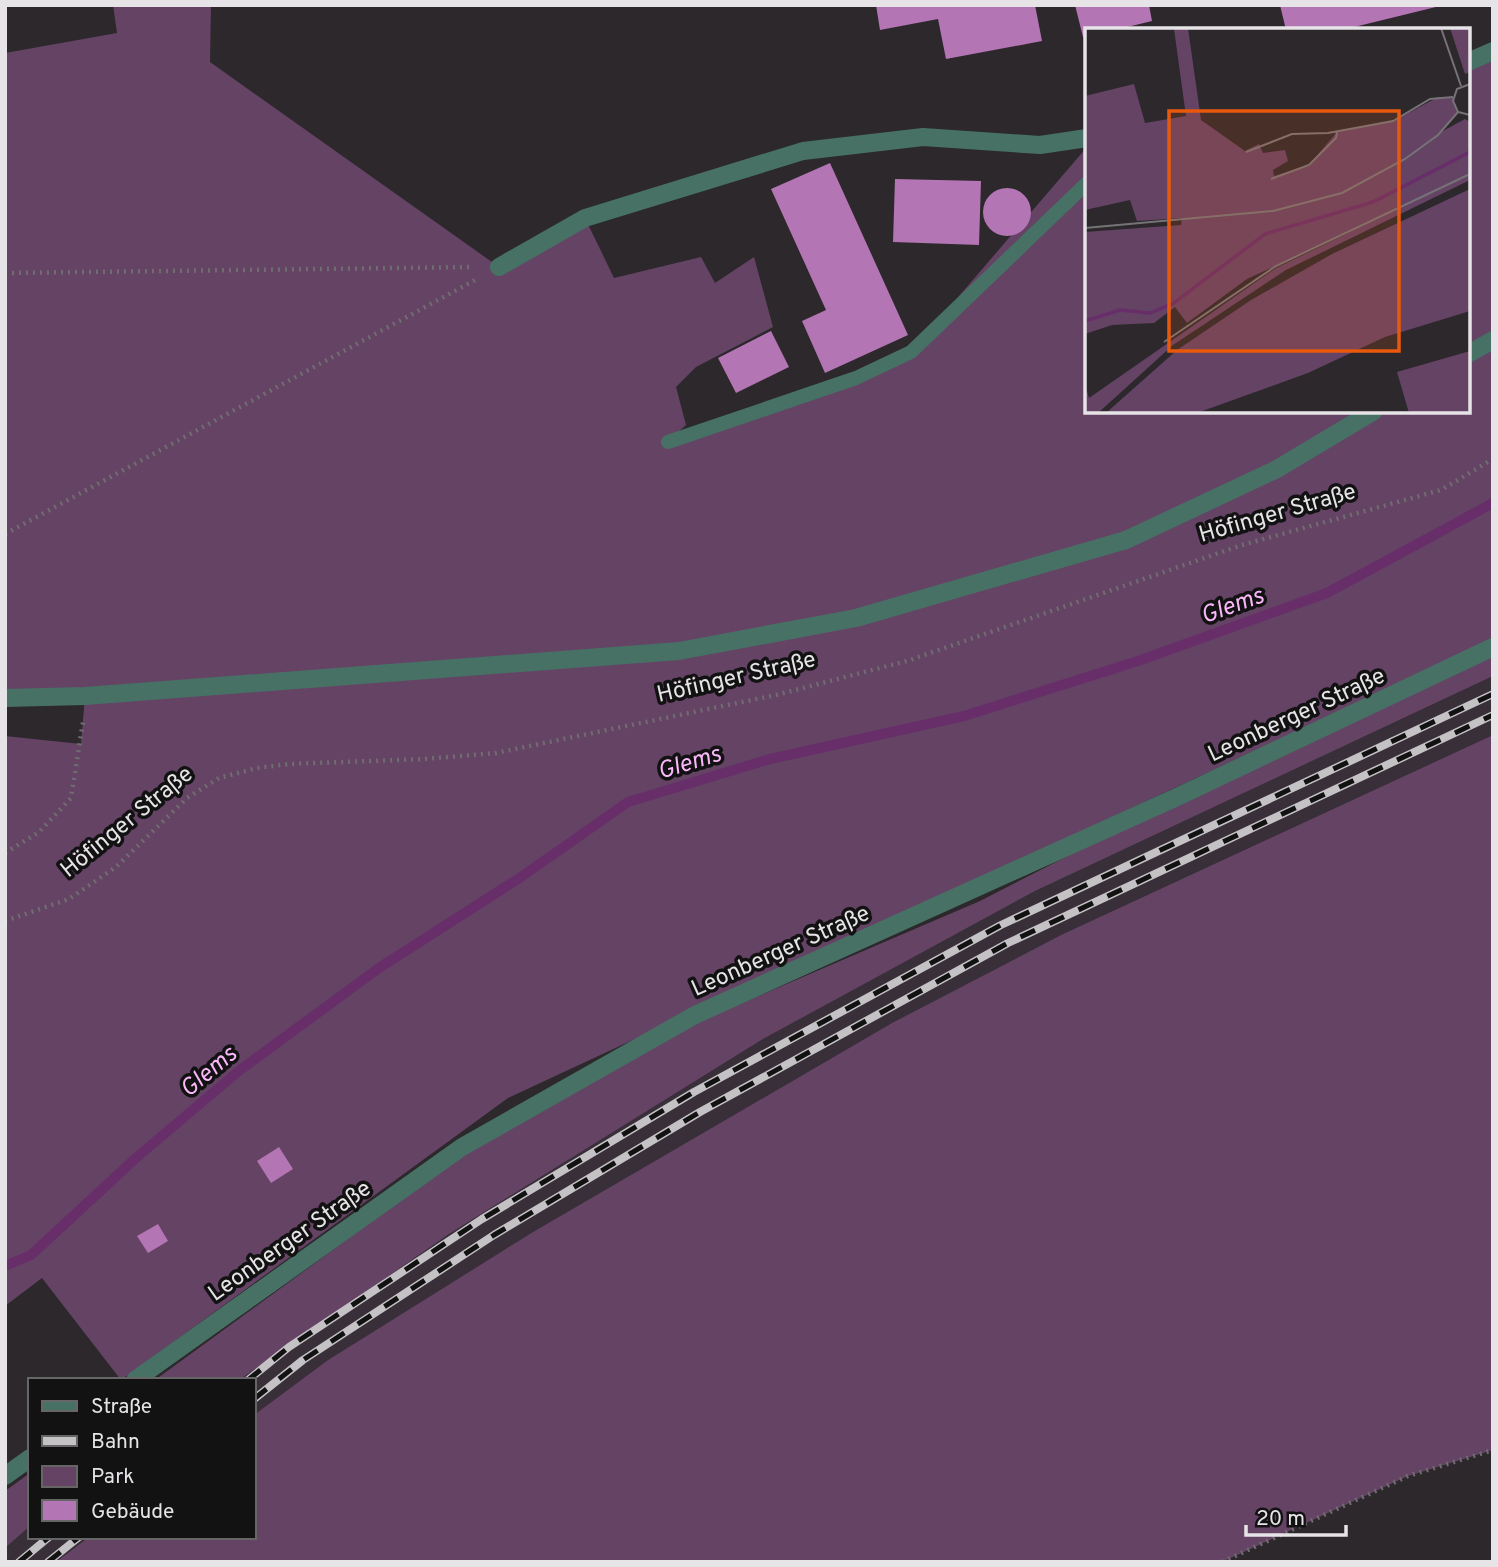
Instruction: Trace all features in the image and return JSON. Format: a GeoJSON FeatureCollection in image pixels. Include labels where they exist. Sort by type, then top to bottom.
{"type":"FeatureCollection","features":[{"type":"Feature","properties":{"kind":"street"},"geometry":{"type":"LineString","coordinates":[[1470,61],[1493,51]]}},
{"type":"Feature","properties":{"kind":"street"},"geometry":{"type":"LineString","coordinates":[[499,267],[585,218],[803,151],[923,137],[1040,145],[1085,138]]}},
{"type":"Feature","properties":{"kind":"street"},"geometry":{"type":"LineString","coordinates":[[1470,353],[1493,340]]}},
{"type":"Feature","properties":{"kind":"street","name":"Höfinger Straße"},"geometry":{"type":"LineString","coordinates":[[5,698],[85,696],[678,651],[856,618],[1126,540],[1277,469],[1371,413]]}},
{"type":"Feature","properties":{"kind":"street","name":"Leonberger Straße"},"geometry":{"type":"LineString","coordinates":[[138,1378],[461,1147],[695,1015],[1177,797],[1493,648]]}},
{"type":"Feature","properties":{"kind":"street"},"geometry":{"type":"LineString","coordinates":[[5,1476],[28,1459]]}},
{"type":"Feature","properties":{"kind":"lane"},"geometry":{"type":"LineString","coordinates":[[668,443],[856,378],[911,352],[1085,185]]}},
{"type":"Feature","properties":{"kind":"path"},"geometry":{"type":"LineString","coordinates":[[5,273],[499,267]]}},
{"type":"Feature","properties":{"kind":"path"},"geometry":{"type":"LineString","coordinates":[[5,534],[499,267]]}},
{"type":"Feature","properties":{"kind":"path","name":"Höfinger Straße"},"geometry":{"type":"LineString","coordinates":[[5,922],[69,899],[116,867],[187,798],[219,778],[257,768],[289,764],[424,759],[496,753],[776,695],[907,661],[1242,545],[1441,491],[1493,459]]}},
{"type":"Feature","properties":{"kind":"path"},"geometry":{"type":"LineString","coordinates":[[5,853],[39,832],[71,798],[82,744],[85,696]]}},
{"type":"Feature","properties":{"kind":"path"},"geometry":{"type":"LineString","coordinates":[[1223,1562],[1408,1476],[1493,1450]]}},
{"type":"Feature","properties":{"kind":"shaded area"},"geometry":{"type":"Polygon","coordinates":[[[1493,676],[1493,735],[1061,935],[892,1023],[533,1232],[328,1360],[256,1414],[256,1378],[242,1378],[449,1234],[763,1039],[1035,891],[1493,676]]]}},
{"type":"Feature","properties":{"kind":"shaded area"},"geometry":{"type":"Polygon","coordinates":[[[28,1528],[28,1539],[86,1539],[56,1562],[5,1562],[5,1548],[28,1528]]]}},
{"type":"Feature","properties":{"kind":"green space"},"geometry":{"type":"Polygon","coordinates":[[[113,5],[211,5],[210,62],[499,267],[585,218],[614,278],[701,257],[715,283],[754,257],[773,327],[696,367],[676,387],[686,425],[668,441],[911,352],[1085,149],[1085,413],[1470,413],[1470,62],[1493,54],[1493,676],[1035,891],[763,1039],[449,1234],[242,1378],[158,1378],[463,1155],[698,1022],[980,901],[1456,657],[508,1098],[124,1378],[119,1378],[42,1278],[5,1306],[5,736],[81,744],[85,696],[5,698],[5,53],[117,33],[113,5]]]}},
{"type":"Feature","properties":{"kind":"green space"},"geometry":{"type":"Polygon","coordinates":[[[1493,735],[1493,1450],[1408,1476],[1222,1562],[56,1562],[86,1539],[256,1539],[256,1414],[328,1360],[533,1232],[892,1023],[1061,935],[1493,735]]]}},
{"type":"Feature","properties":{"kind":"green space"},"geometry":{"type":"Polygon","coordinates":[[[28,1474],[28,1528],[5,1548],[5,1491],[28,1474]]]}},
{"type":"Feature","properties":{"kind":"building"},"geometry":{"type":"Polygon","coordinates":[[[876,5],[1035,5],[1042,41],[946,59],[938,19],[880,30],[876,5]]]}},
{"type":"Feature","properties":{"kind":"building"},"geometry":{"type":"Polygon","coordinates":[[[1075,5],[1149,5],[1152,21],[1123,28],[1085,28],[1083,37],[1075,5]]]}},
{"type":"Feature","properties":{"kind":"building"},"geometry":{"type":"Polygon","coordinates":[[[1280,5],[1440,5],[1350,28],[1286,28],[1280,5]]]}},
{"type":"Feature","properties":{"kind":"building"},"geometry":{"type":"Polygon","coordinates":[[[830,163],[908,335],[825,373],[802,321],[826,310],[771,189],[830,163]]]}},
{"type":"Feature","properties":{"kind":"building"},"geometry":{"type":"Polygon","coordinates":[[[895,179],[981,181],[979,245],[893,242],[895,179]]]}},
{"type":"Feature","properties":{"kind":"building"},"geometry":{"type":"Polygon","coordinates":[[[1007,188],[1024,195],[1031,212],[1024,229],[1007,236],[990,229],[983,212],[990,195],[1007,188]]]}},
{"type":"Feature","properties":{"kind":"building"},"geometry":{"type":"Polygon","coordinates":[[[771,331],[789,367],[736,393],[718,358],[771,331]]]}},
{"type":"Feature","properties":{"kind":"building"},"geometry":{"type":"Polygon","coordinates":[[[279,1147],[293,1169],[271,1183],[257,1161],[279,1147]]]}},
{"type":"Feature","properties":{"kind":"building"},"geometry":{"type":"Polygon","coordinates":[[[158,1224],[168,1241],[148,1253],[137,1236],[158,1224]]]}},
{"type":"Feature","properties":{"kind":"waterway","name":"Glems"},"geometry":{"type":"LineString","coordinates":[[5,1266],[31,1255],[137,1157],[240,1070],[379,968],[521,877],[628,802],[770,759],[964,716],[1138,661],[1327,593],[1493,503]]}},
{"type":"Feature","properties":{"kind":"railway"},"geometry":{"type":"LineString","coordinates":[[250,1378],[289,1347],[482,1219],[694,1092],[1001,925],[1493,694]]}},
{"type":"Feature","properties":{"kind":"railway"},"geometry":{"type":"LineString","coordinates":[[256,1397],[303,1360],[494,1235],[700,1112],[1008,943],[1493,715]]}},
{"type":"Feature","properties":{"kind":"railway"},"geometry":{"type":"LineString","coordinates":[[19,1562],[47,1539]]}},
{"type":"Feature","properties":{"kind":"railway"},"geometry":{"type":"LineString","coordinates":[[48,1562],[77,1539]]}}]}
